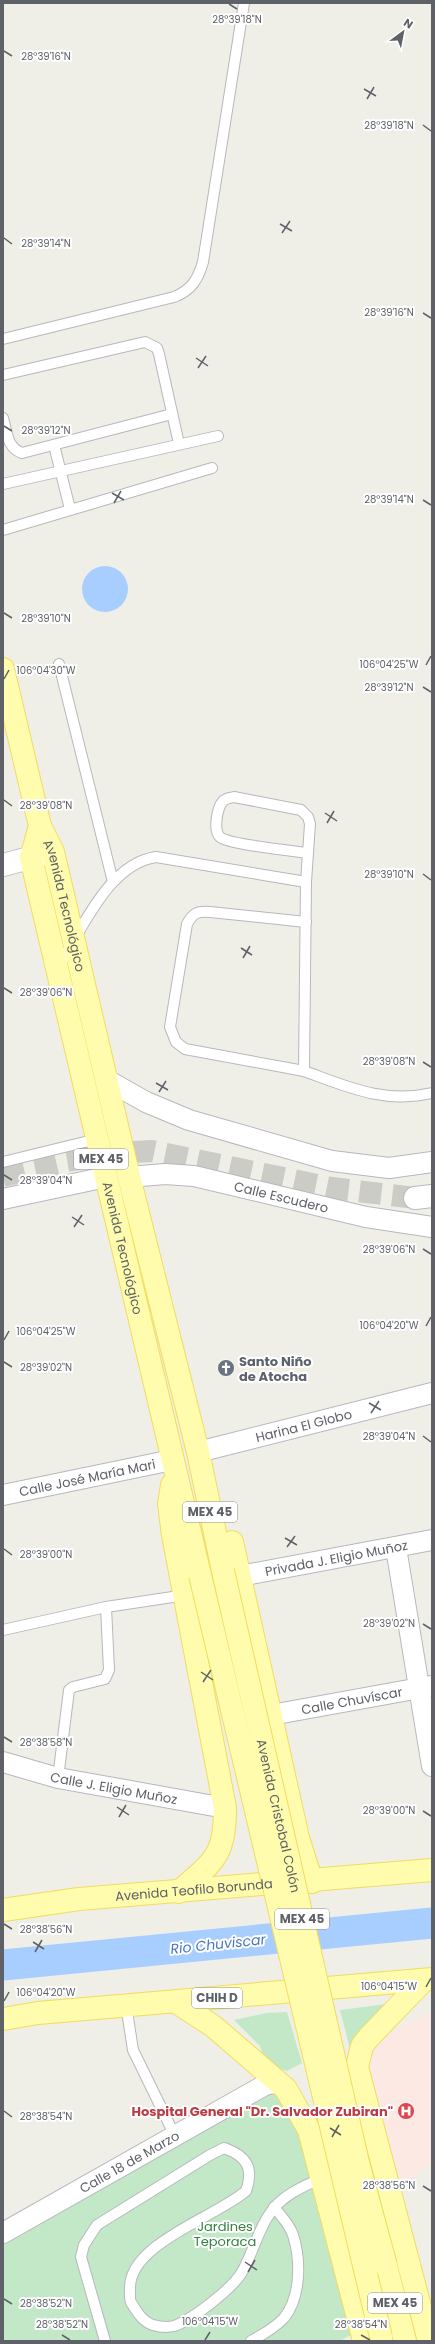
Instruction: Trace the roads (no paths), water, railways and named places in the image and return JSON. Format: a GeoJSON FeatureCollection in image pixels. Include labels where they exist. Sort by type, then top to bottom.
{"type":"FeatureCollection","features":[{"type":"Feature","properties":{"kind":"main road","name":"Avenida Tecnológico"},"geometry":{"type":"LineString","coordinates":[[3,669],[40,826],[53,852],[129,1177],[200,1461]]}},
{"type":"Feature","properties":{"kind":"main road","name":"Avenida Tecnológico"},"geometry":{"type":"LineString","coordinates":[[40,826],[31,858],[174,1466]]}},
{"type":"Feature","properties":{"kind":"main road"},"geometry":{"type":"LineString","coordinates":[[3,865],[53,852]]}},
{"type":"Feature","properties":{"kind":"main road","name":"Avenida Cristobal Colón"},"geometry":{"type":"LineString","coordinates":[[200,1461],[231,1574],[358,2163],[405,2341]]}},
{"type":"Feature","properties":{"kind":"main road"},"geometry":{"type":"LineString","coordinates":[[174,1466],[170,1515],[225,1808],[225,1826],[220,1849],[216,1857],[179,1892]]}},
{"type":"Feature","properties":{"kind":"main road","name":"Avenida Cristobal Colón"},"geometry":{"type":"LineString","coordinates":[[174,1466],[200,1575],[370,2340]]}},
{"type":"Feature","properties":{"kind":"main road"},"geometry":{"type":"LineString","coordinates":[[231,1574],[271,1715],[298,1838],[312,1882]]}},
{"type":"Feature","properties":{"kind":"main road","name":"Avenida Teofilo Borunda"},"geometry":{"type":"LineString","coordinates":[[3,1910],[79,1899],[312,1882],[432,1870]]}},
{"type":"Feature","properties":{"kind":"main road"},"geometry":{"type":"LineString","coordinates":[[428,1979],[381,2022],[362,2046],[357,2067],[429,2341]]}},
{"type":"Feature","properties":{"kind":"main road","name":"CHIH D"},"geometry":{"type":"LineString","coordinates":[[3,2019],[38,2013],[428,1979]]}},
{"type":"Feature","properties":{"kind":"main road"},"geometry":{"type":"LineString","coordinates":[[176,2002],[213,2026],[286,2088],[309,2130],[321,2178],[370,2340]]}},
{"type":"Feature","properties":{"kind":"street"},"geometry":{"type":"LineString","coordinates":[[107,1080],[146,1102],[190,1120],[332,1161],[389,1168],[432,1162]]}},
{"type":"Feature","properties":{"kind":"street","name":"Calle Escudero"},"geometry":{"type":"LineString","coordinates":[[129,1177],[165,1174],[194,1176],[366,1217],[432,1227]]}},
{"type":"Feature","properties":{"kind":"street"},"geometry":{"type":"LineString","coordinates":[[3,1199],[106,1177]]}},
{"type":"Feature","properties":{"kind":"street","name":"Harina El Globo"},"geometry":{"type":"LineString","coordinates":[[200,1461],[432,1393]]}},
{"type":"Feature","properties":{"kind":"street","name":"Calle José María Mari"},"geometry":{"type":"LineString","coordinates":[[3,1495],[174,1466]]}},
{"type":"Feature","properties":{"kind":"street","name":"Privada J. Eligio Muñoz"},"geometry":{"type":"LineString","coordinates":[[231,1574],[396,1548],[432,1540]]}},
{"type":"Feature","properties":{"kind":"street"},"geometry":{"type":"LineString","coordinates":[[396,1548],[425,1687],[432,1766]]}},
{"type":"Feature","properties":{"kind":"street","name":"Calle Chuvíscar"},"geometry":{"type":"LineString","coordinates":[[271,1715],[425,1687]]}},
{"type":"Feature","properties":{"kind":"street","name":"Calle J. Eligio Muñoz"},"geometry":{"type":"LineString","coordinates":[[3,1762],[58,1778],[225,1808]]}},
{"type":"Feature","properties":{"kind":"street","name":"Calle 18 de Marzo"},"geometry":{"type":"LineString","coordinates":[[3,2233],[265,2085],[278,2082]]}},
{"type":"Feature","properties":{"kind":"lane"},"geometry":{"type":"LineString","coordinates":[[3,339],[174,297],[189,289],[196,281],[203,262],[244,3]]}},
{"type":"Feature","properties":{"kind":"lane"},"geometry":{"type":"LineString","coordinates":[[3,375],[145,342],[157,348],[179,444]]}},
{"type":"Feature","properties":{"kind":"lane"},"geometry":{"type":"LineString","coordinates":[[3,418],[11,446],[15,450],[22,453],[172,414]]}},
{"type":"Feature","properties":{"kind":"lane"},"geometry":{"type":"LineString","coordinates":[[3,484],[218,436]]}},
{"type":"Feature","properties":{"kind":"lane"},"geometry":{"type":"LineString","coordinates":[[54,445],[70,509]]}},
{"type":"Feature","properties":{"kind":"lane"},"geometry":{"type":"LineString","coordinates":[[3,530],[212,468]]}},
{"type":"Feature","properties":{"kind":"lane"},"geometry":{"type":"LineString","coordinates":[[59,664],[113,882]]}},
{"type":"Feature","properties":{"kind":"lane"},"geometry":{"type":"LineString","coordinates":[[304,1071],[306,882],[308,853],[310,824],[308,817],[301,810],[234,797],[222,802],[216,830],[219,836],[224,839],[308,853]]}},
{"type":"Feature","properties":{"kind":"lane"},"geometry":{"type":"LineString","coordinates":[[57,969],[113,882],[136,862],[156,857],[306,882]]}},
{"type":"Feature","properties":{"kind":"lane"},"geometry":{"type":"LineString","coordinates":[[306,922],[198,911],[187,924],[170,1027],[176,1042],[185,1049],[304,1071],[342,1086],[385,1097],[412,1098],[432,1093]]}},
{"type":"Feature","properties":{"kind":"lane"},"geometry":{"type":"LineString","coordinates":[[3,1162],[97,1139]]}},
{"type":"Feature","properties":{"kind":"lane"},"geometry":{"type":"LineString","coordinates":[[3,1630],[106,1606],[186,1595]]}},
{"type":"Feature","properties":{"kind":"lane"},"geometry":{"type":"LineString","coordinates":[[58,1778],[69,1690],[73,1687],[104,1679],[109,1670],[106,1606]]}},
{"type":"Feature","properties":{"kind":"lane"},"geometry":{"type":"LineString","coordinates":[[126,2005],[133,2050],[175,2136]]}},
{"type":"Feature","properties":{"kind":"lane"},"geometry":{"type":"LineString","coordinates":[[105,2341],[81,2257],[84,2244],[97,2225],[210,2155],[224,2148],[236,2153],[245,2162],[250,2175],[246,2191],[158,2246],[143,2257],[133,2272],[130,2284],[130,2301],[137,2313],[149,2324],[161,2327],[174,2326],[199,2311],[234,2282],[241,2273],[262,2227],[274,2207],[291,2193],[321,2178]]}},
{"type":"Feature","properties":{"kind":"lane"},"geometry":{"type":"LineString","coordinates":[[251,2341],[283,2319],[291,2308],[296,2292],[298,2255],[293,2234],[274,2207]]}},
{"type":"Feature","properties":{"kind":"water"},"geometry":{"type":"Polygon","coordinates":[[[101,566],[109,566],[118,570],[124,576],[128,589],[124,602],[118,608],[109,612],[101,612],[92,608],[86,602],[82,593],[82,585],[86,576],[92,570],[101,566]]]}},
{"type":"Feature","properties":{"kind":"waterway","name":"Rio Chuviscar"},"geometry":{"type":"LineString","coordinates":[[3,1965],[432,1923]]}},
{"type":"Feature","properties":{"kind":"tunnel"},"geometry":{"type":"LineString","coordinates":[[3,1176],[67,1161],[113,1153],[152,1151],[332,1188],[415,1198]]}},
{"type":"Feature","properties":{"kind":"place","name":"Santo Niño de Atocha"},"geometry":{"type":"Point","coordinates":[226,1368]}},
{"type":"Feature","properties":{"kind":"place","name":"Hospital General \"Dr. Salvador Zubiran\""},"geometry":{"type":"Point","coordinates":[406,2111]}},
{"type":"Feature","properties":{"kind":"park label","name":"Jardines Teporaca"},"geometry":{"type":"Point","coordinates":[225,2234]}}]}
